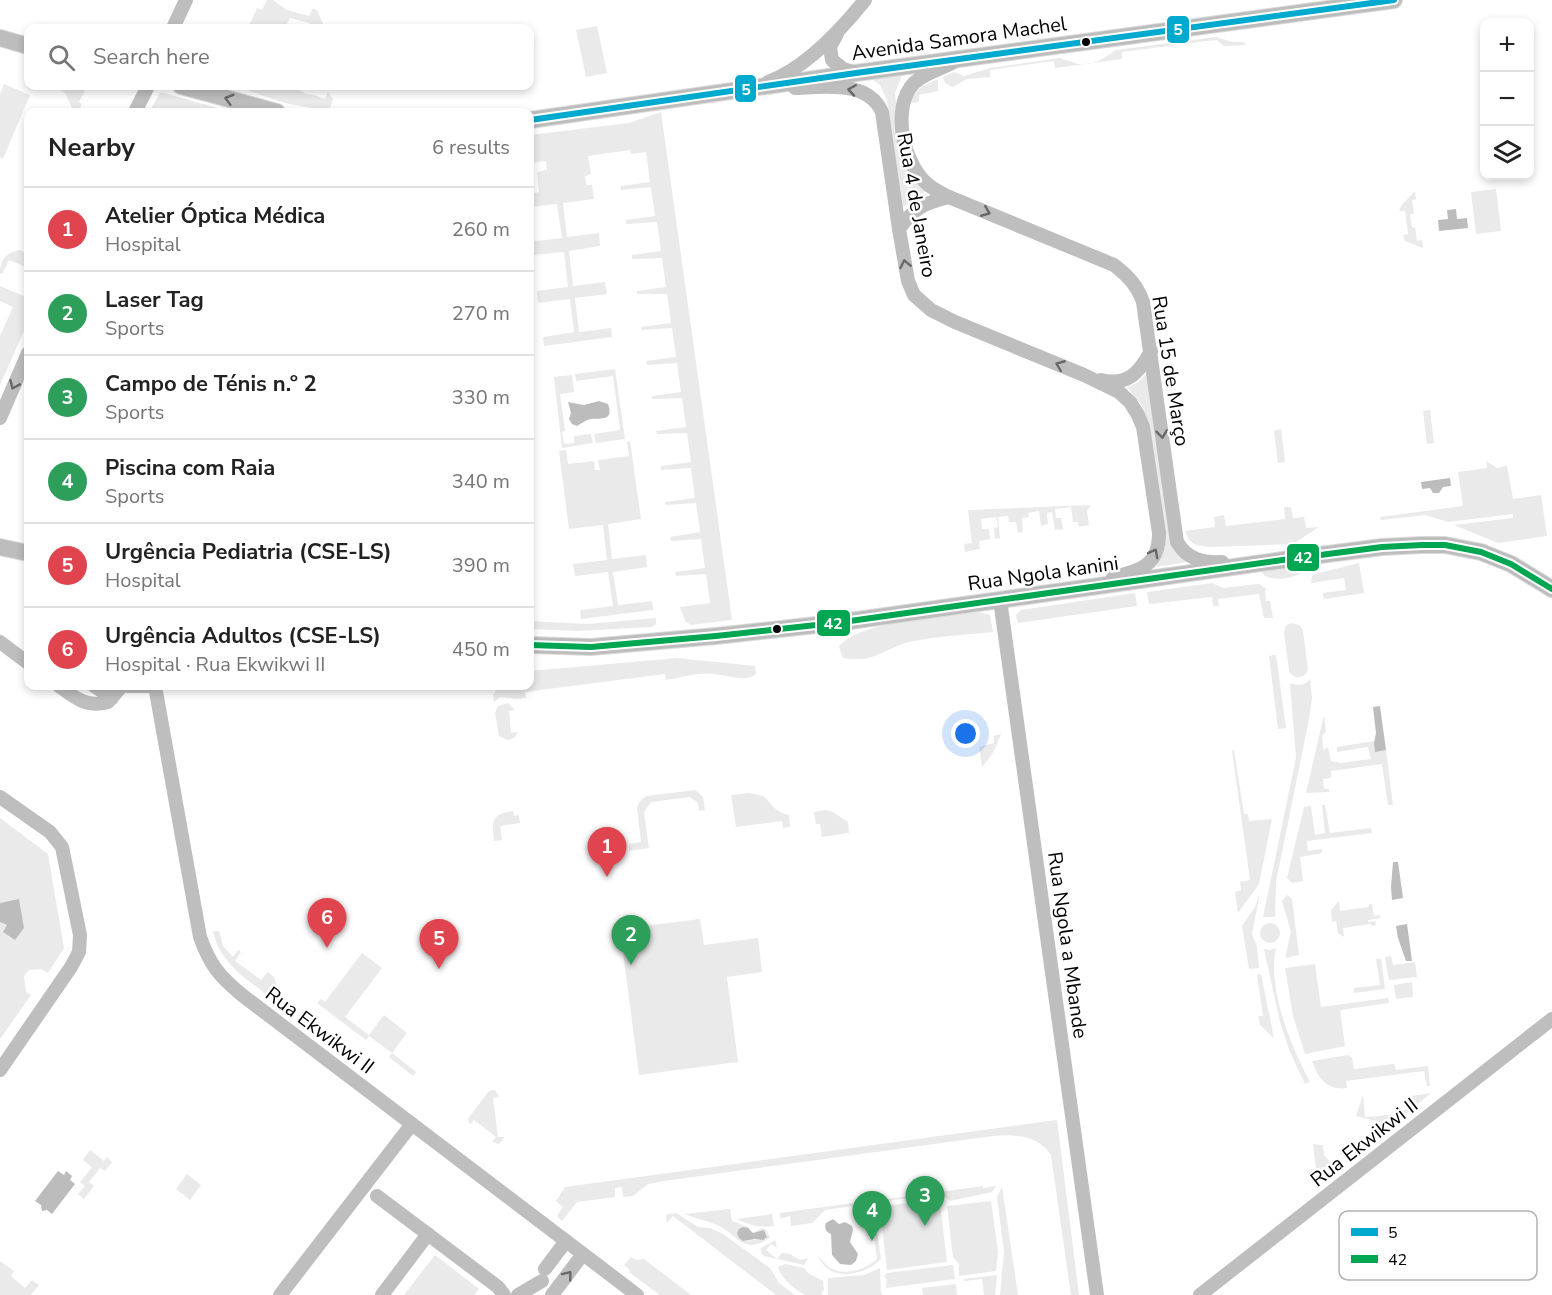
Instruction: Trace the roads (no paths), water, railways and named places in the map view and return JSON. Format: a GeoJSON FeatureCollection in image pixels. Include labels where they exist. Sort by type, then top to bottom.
{"type":"FeatureCollection","features":[{"type":"Feature","properties":{"kind":"main road","name":"Avenida Samora Machel"},"geometry":{"type":"LineString","coordinates":[[534,119],[1394,0]]}},
{"type":"Feature","properties":{"kind":"main road"},"geometry":{"type":"LineString","coordinates":[[0,38],[24,45]]}},
{"type":"Feature","properties":{"kind":"main road"},"geometry":{"type":"LineString","coordinates":[[196,90],[262,108]]}},
{"type":"Feature","properties":{"kind":"main road","name":"Rua Ngola kanini"},"geometry":{"type":"LineString","coordinates":[[534,645],[591,647],[662,642],[843,622],[1382,547],[1444,545],[1481,552],[1510,564],[1552,590]]}},
{"type":"Feature","properties":{"kind":"main road"},"geometry":{"type":"LineString","coordinates":[[0,547],[24,551]]}},
{"type":"Feature","properties":{"kind":"street"},"geometry":{"type":"LineString","coordinates":[[175,24],[186,0]]}},
{"type":"Feature","properties":{"kind":"street"},"geometry":{"type":"LineString","coordinates":[[750,89],[793,71],[845,23],[865,0]]}},
{"type":"Feature","properties":{"kind":"street"},"geometry":{"type":"LineString","coordinates":[[845,23],[830,47],[831,54],[836,65],[856,73]]}},
{"type":"Feature","properties":{"kind":"street","name":"Rua 15 de Março"},"geometry":{"type":"LineString","coordinates":[[959,60],[916,81],[904,96],[903,132],[913,165],[926,182],[949,197],[1114,265],[1129,276],[1140,294],[1151,351],[1173,523],[1177,542],[1183,552],[1205,563],[1298,558]]}},
{"type":"Feature","properties":{"kind":"street","name":"Rua 4 de Janeiro"},"geometry":{"type":"LineString","coordinates":[[750,89],[857,89],[867,93],[878,102],[882,112],[898,229],[908,281],[914,295],[931,310],[955,322],[1084,375],[1119,392],[1130,402],[1138,415],[1145,442],[1159,545],[1153,559],[1137,571],[1065,590]]}},
{"type":"Feature","properties":{"kind":"street"},"geometry":{"type":"LineString","coordinates":[[137,108],[145,90]]}},
{"type":"Feature","properties":{"kind":"street"},"geometry":{"type":"LineString","coordinates":[[898,229],[909,214],[919,207],[949,197]]}},
{"type":"Feature","properties":{"kind":"street","name":"Rua 4 de Janeiro"},"geometry":{"type":"LineString","coordinates":[[1084,375],[1104,381],[1124,380],[1141,369],[1151,351]]}},
{"type":"Feature","properties":{"kind":"street"},"geometry":{"type":"LineString","coordinates":[[0,418],[24,362]]}},
{"type":"Feature","properties":{"kind":"street","name":"Rua Ngola a Mbande"},"geometry":{"type":"LineString","coordinates":[[1000,600],[1097,1295]]}},
{"type":"Feature","properties":{"kind":"street"},"geometry":{"type":"LineString","coordinates":[[0,642],[24,660]]}},
{"type":"Feature","properties":{"kind":"street"},"geometry":{"type":"LineString","coordinates":[[65,690],[87,704],[100,705],[108,702],[119,690]]}},
{"type":"Feature","properties":{"kind":"street"},"geometry":{"type":"LineString","coordinates":[[100,690],[112,698]]}},
{"type":"Feature","properties":{"kind":"street","name":"Rua Ekwikwi II"},"geometry":{"type":"LineString","coordinates":[[156,690],[200,937],[215,971],[242,995],[637,1295]]}},
{"type":"Feature","properties":{"kind":"street"},"geometry":{"type":"LineString","coordinates":[[0,797],[57,839],[65,858],[80,935],[79,952],[71,967],[0,1070]]}},
{"type":"Feature","properties":{"kind":"street","name":"Rua Ekwikwi II"},"geometry":{"type":"LineString","coordinates":[[1200,1295],[1552,1019]]}},
{"type":"Feature","properties":{"kind":"street"},"geometry":{"type":"LineString","coordinates":[[280,1295],[412,1124]]}},
{"type":"Feature","properties":{"kind":"street"},"geometry":{"type":"LineString","coordinates":[[377,1196],[496,1290],[538,1291],[543,1295]]}},
{"type":"Feature","properties":{"kind":"street"},"geometry":{"type":"LineString","coordinates":[[382,1295],[428,1234]]}},
{"type":"Feature","properties":{"kind":"street"},"geometry":{"type":"LineString","coordinates":[[522,1292],[544,1275],[568,1243]]}},
{"type":"Feature","properties":{"kind":"street"},"geometry":{"type":"LineString","coordinates":[[552,1295],[583,1254]]}},
{"type":"Feature","properties":{"kind":"place","name":"Atelier Óptica Médica"},"geometry":{"type":"Point","coordinates":[607,877]}},
{"type":"Feature","properties":{"kind":"place","name":"Urgência Adultos (CSE-LS)"},"geometry":{"type":"Point","coordinates":[327,948]}},
{"type":"Feature","properties":{"kind":"place","name":"Laser Tag"},"geometry":{"type":"Point","coordinates":[631,965]}},
{"type":"Feature","properties":{"kind":"place","name":"Urgência Pediatria (CSE-LS)"},"geometry":{"type":"Point","coordinates":[439,969]}},
{"type":"Feature","properties":{"kind":"place","name":"Campo de Ténis n.º 2"},"geometry":{"type":"Point","coordinates":[925,1226]}},
{"type":"Feature","properties":{"kind":"place","name":"Piscina com Raia"},"geometry":{"type":"Point","coordinates":[872,1241]}}]}
